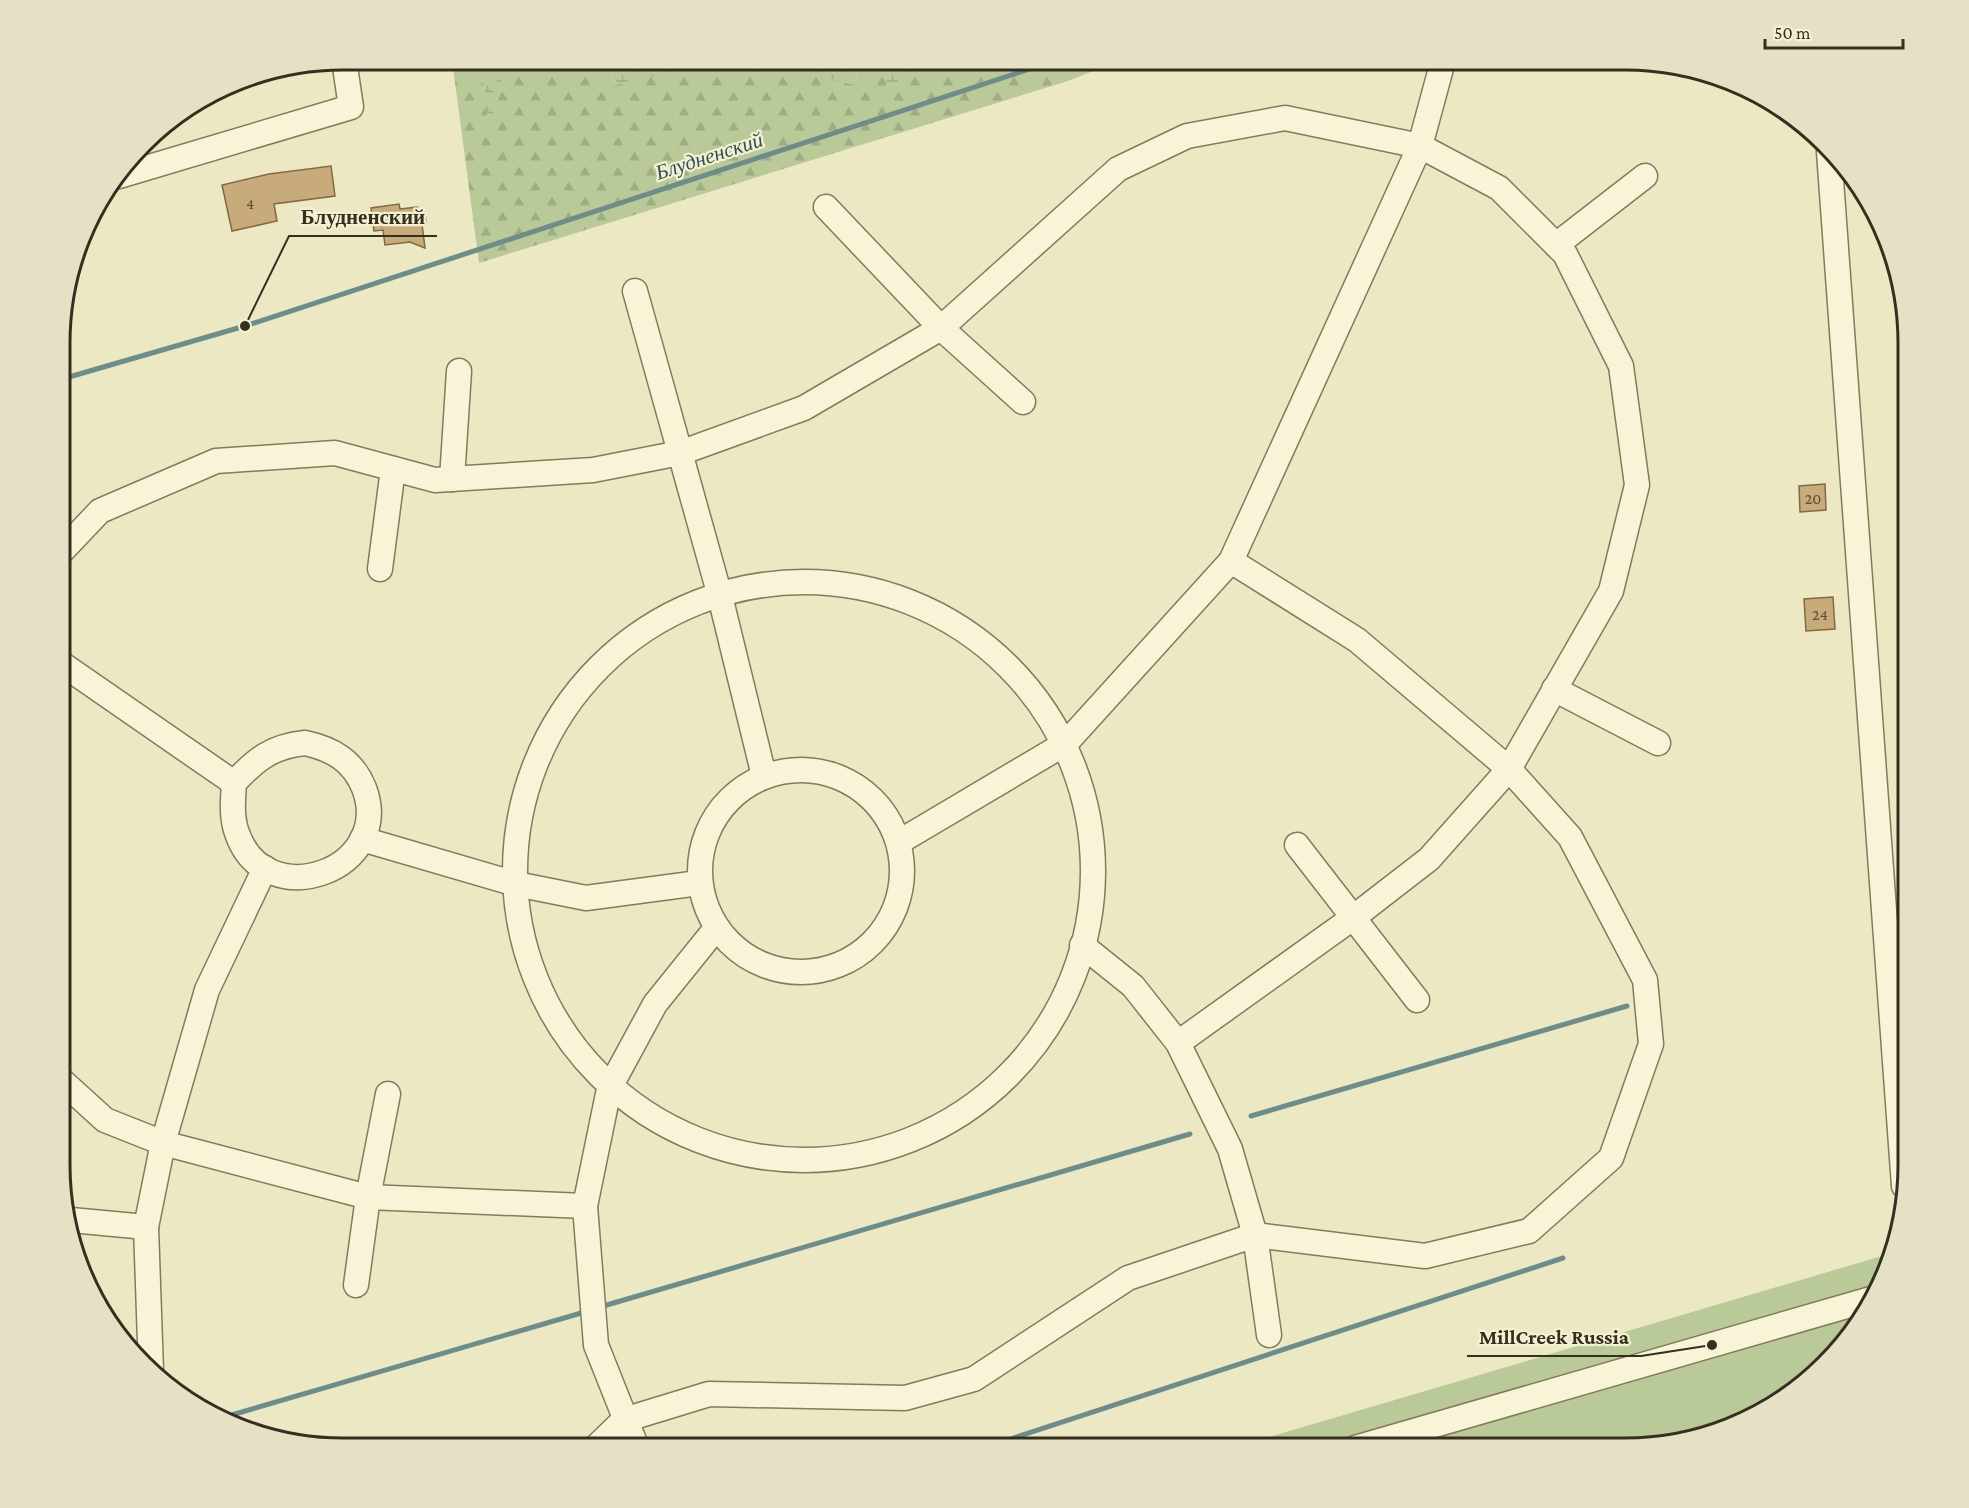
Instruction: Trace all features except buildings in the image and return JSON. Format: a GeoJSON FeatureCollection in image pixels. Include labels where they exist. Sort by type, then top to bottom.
{"type":"FeatureCollection","features":[{"type":"Feature","properties":{"kind":"street"},"geometry":{"type":"LineString","coordinates":[[131,172],[351,107],[346,71]]}},
{"type":"Feature","properties":{"kind":"street"},"geometry":{"type":"LineString","coordinates":[[899,842],[1066,743],[1231,561],[1420,146],[1440,71]]}},
{"type":"Feature","properties":{"kind":"street"},"geometry":{"type":"LineString","coordinates":[[70,543],[100,511],[216,461],[335,453],[435,480],[593,470],[680,453],[804,408],[941,328],[1118,169],[1187,136],[1285,118],[1420,146],[1499,188],[1556,245],[1564,254],[1621,366],[1637,485],[1611,591],[1509,769],[1430,859],[1354,917],[1178,1043]]}},
{"type":"Feature","properties":{"kind":"street"},"geometry":{"type":"LineString","coordinates":[[1829,162],[1898,1104]]}},
{"type":"Feature","properties":{"kind":"street"},"geometry":{"type":"LineString","coordinates":[[1556,245],[1645,176]]}},
{"type":"Feature","properties":{"kind":"street"},"geometry":{"type":"LineString","coordinates":[[826,207],[941,328],[1023,402]]}},
{"type":"Feature","properties":{"kind":"street"},"geometry":{"type":"LineString","coordinates":[[634,291],[720,596],[764,776]]}},
{"type":"Feature","properties":{"kind":"street"},"geometry":{"type":"LineString","coordinates":[[452,479],[459,371]]}},
{"type":"Feature","properties":{"kind":"street"},"geometry":{"type":"LineString","coordinates":[[380,569],[393,469]]}},
{"type":"Feature","properties":{"kind":"street"},"geometry":{"type":"LineString","coordinates":[[605,1438],[624,1420],[709,1394],[905,1398],[974,1379],[1128,1278],[1255,1235],[1425,1256],[1529,1231],[1611,1158],[1651,1044],[1645,980],[1570,837],[1509,769],[1357,640],[1231,561]]}},
{"type":"Feature","properties":{"kind":"street"},"geometry":{"type":"LineString","coordinates":[[848,583],[937,612],[1012,667],[1066,743],[1092,828],[1091,917],[1064,1002],[1013,1074],[942,1128],[858,1158],[769,1161],[684,1137],[609,1089],[550,1017],[518,929],[514,836],[540,747],[593,670],[667,614],[720,596],[755,584],[848,583]]}},
{"type":"Feature","properties":{"kind":"street"},"geometry":{"type":"LineString","coordinates":[[70,670],[234,783]]}},
{"type":"Feature","properties":{"kind":"street"},"geometry":{"type":"LineString","coordinates":[[1554,689],[1658,743]]}},
{"type":"Feature","properties":{"kind":"street"},"geometry":{"type":"LineString","coordinates":[[305,743],[326,748],[345,759],[359,776],[366,796],[368,818],[362,838],[349,858],[331,871],[309,878],[286,877],[265,868],[248,853],[237,833],[233,811],[234,783],[264,754],[284,745],[305,743]]}},
{"type":"Feature","properties":{"kind":"street"},"geometry":{"type":"LineString","coordinates":[[797,769],[831,773],[861,788],[885,812],[899,842],[903,876],[896,909],[879,938],[853,959],[821,972],[788,973],[755,963],[728,943],[708,915],[699,883],[701,849],[714,818],[735,793],[764,776],[797,769]]}},
{"type":"Feature","properties":{"kind":"street"},"geometry":{"type":"LineString","coordinates":[[362,838],[516,884],[586,898],[699,883]]}},
{"type":"Feature","properties":{"kind":"street"},"geometry":{"type":"LineString","coordinates":[[1298,845],[1417,1000]]}},
{"type":"Feature","properties":{"kind":"street"},"geometry":{"type":"LineString","coordinates":[[150,1356],[146,1227],[162,1143],[207,990],[265,868]]}},
{"type":"Feature","properties":{"kind":"street"},"geometry":{"type":"LineString","coordinates":[[632,1438],[596,1345],[585,1206],[609,1089],[655,1004],[717,927]]}},
{"type":"Feature","properties":{"kind":"street"},"geometry":{"type":"LineString","coordinates":[[1082,945],[1133,986],[1178,1043],[1230,1149],[1255,1235],[1269,1335]]}},
{"type":"Feature","properties":{"kind":"street"},"geometry":{"type":"LineString","coordinates":[[70,1088],[105,1120],[162,1143],[368,1197],[585,1206]]}},
{"type":"Feature","properties":{"kind":"street"},"geometry":{"type":"LineString","coordinates":[[356,1285],[368,1197],[388,1094]]}},
{"type":"Feature","properties":{"kind":"street"},"geometry":{"type":"LineString","coordinates":[[77,1221],[146,1227]]}},
{"type":"Feature","properties":{"kind":"street"},"geometry":{"type":"LineString","coordinates":[[1393,1438],[1861,1302]]}},
{"type":"Feature","properties":{"kind":"green space"},"geometry":{"type":"Polygon","coordinates":[[[453,71],[482,71],[490,133],[504,71],[612,71],[614,85],[676,71],[752,71],[753,77],[775,71],[799,71],[858,85],[856,71],[885,71],[887,88],[914,71],[1093,71],[1068,81],[479,263],[453,71]]]}},
{"type":"Feature","properties":{"kind":"green space"},"geometry":{"type":"Polygon","coordinates":[[[481,71],[504,71],[490,135],[481,71]]]}},
{"type":"Feature","properties":{"kind":"green space"},"geometry":{"type":"Polygon","coordinates":[[[612,71],[679,71],[614,85],[612,71]]]}},
{"type":"Feature","properties":{"kind":"green space"},"geometry":{"type":"Polygon","coordinates":[[[752,71],[775,71],[753,77],[752,71]]]}},
{"type":"Feature","properties":{"kind":"green space"},"geometry":{"type":"Polygon","coordinates":[[[798,71],[856,71],[858,86],[798,71]]]}},
{"type":"Feature","properties":{"kind":"green space"},"geometry":{"type":"Polygon","coordinates":[[[885,71],[914,71],[887,88],[885,71]]]}},
{"type":"Feature","properties":{"kind":"green space"},"geometry":{"type":"Polygon","coordinates":[[[1883,1256],[1862,1301],[1842,1331],[1805,1370],[1762,1401],[1713,1423],[1661,1435],[1625,1438],[1266,1438],[1883,1256]]]}},
{"type":"Feature","properties":{"kind":"waterway","name":"Блудненский"},"geometry":{"type":"LineString","coordinates":[[70,377],[245,326],[1023,71]]}},
{"type":"Feature","properties":{"kind":"waterway"},"geometry":{"type":"LineString","coordinates":[[1251,1116],[1627,1006]]}},
{"type":"Feature","properties":{"kind":"waterway"},"geometry":{"type":"LineString","coordinates":[[600,1307],[1190,1134]]}},
{"type":"Feature","properties":{"kind":"waterway"},"geometry":{"type":"LineString","coordinates":[[1014,1438],[1563,1258]]}},
{"type":"Feature","properties":{"kind":"waterway"},"geometry":{"type":"LineString","coordinates":[[234,1414],[588,1311]]}},
{"type":"Feature","properties":{"kind":"place","name":"Блудненский"},"geometry":{"type":"Point","coordinates":[245,326]}},
{"type":"Feature","properties":{"kind":"place","name":"MillCreek Russia"},"geometry":{"type":"Point","coordinates":[1712,1345]}}]}
